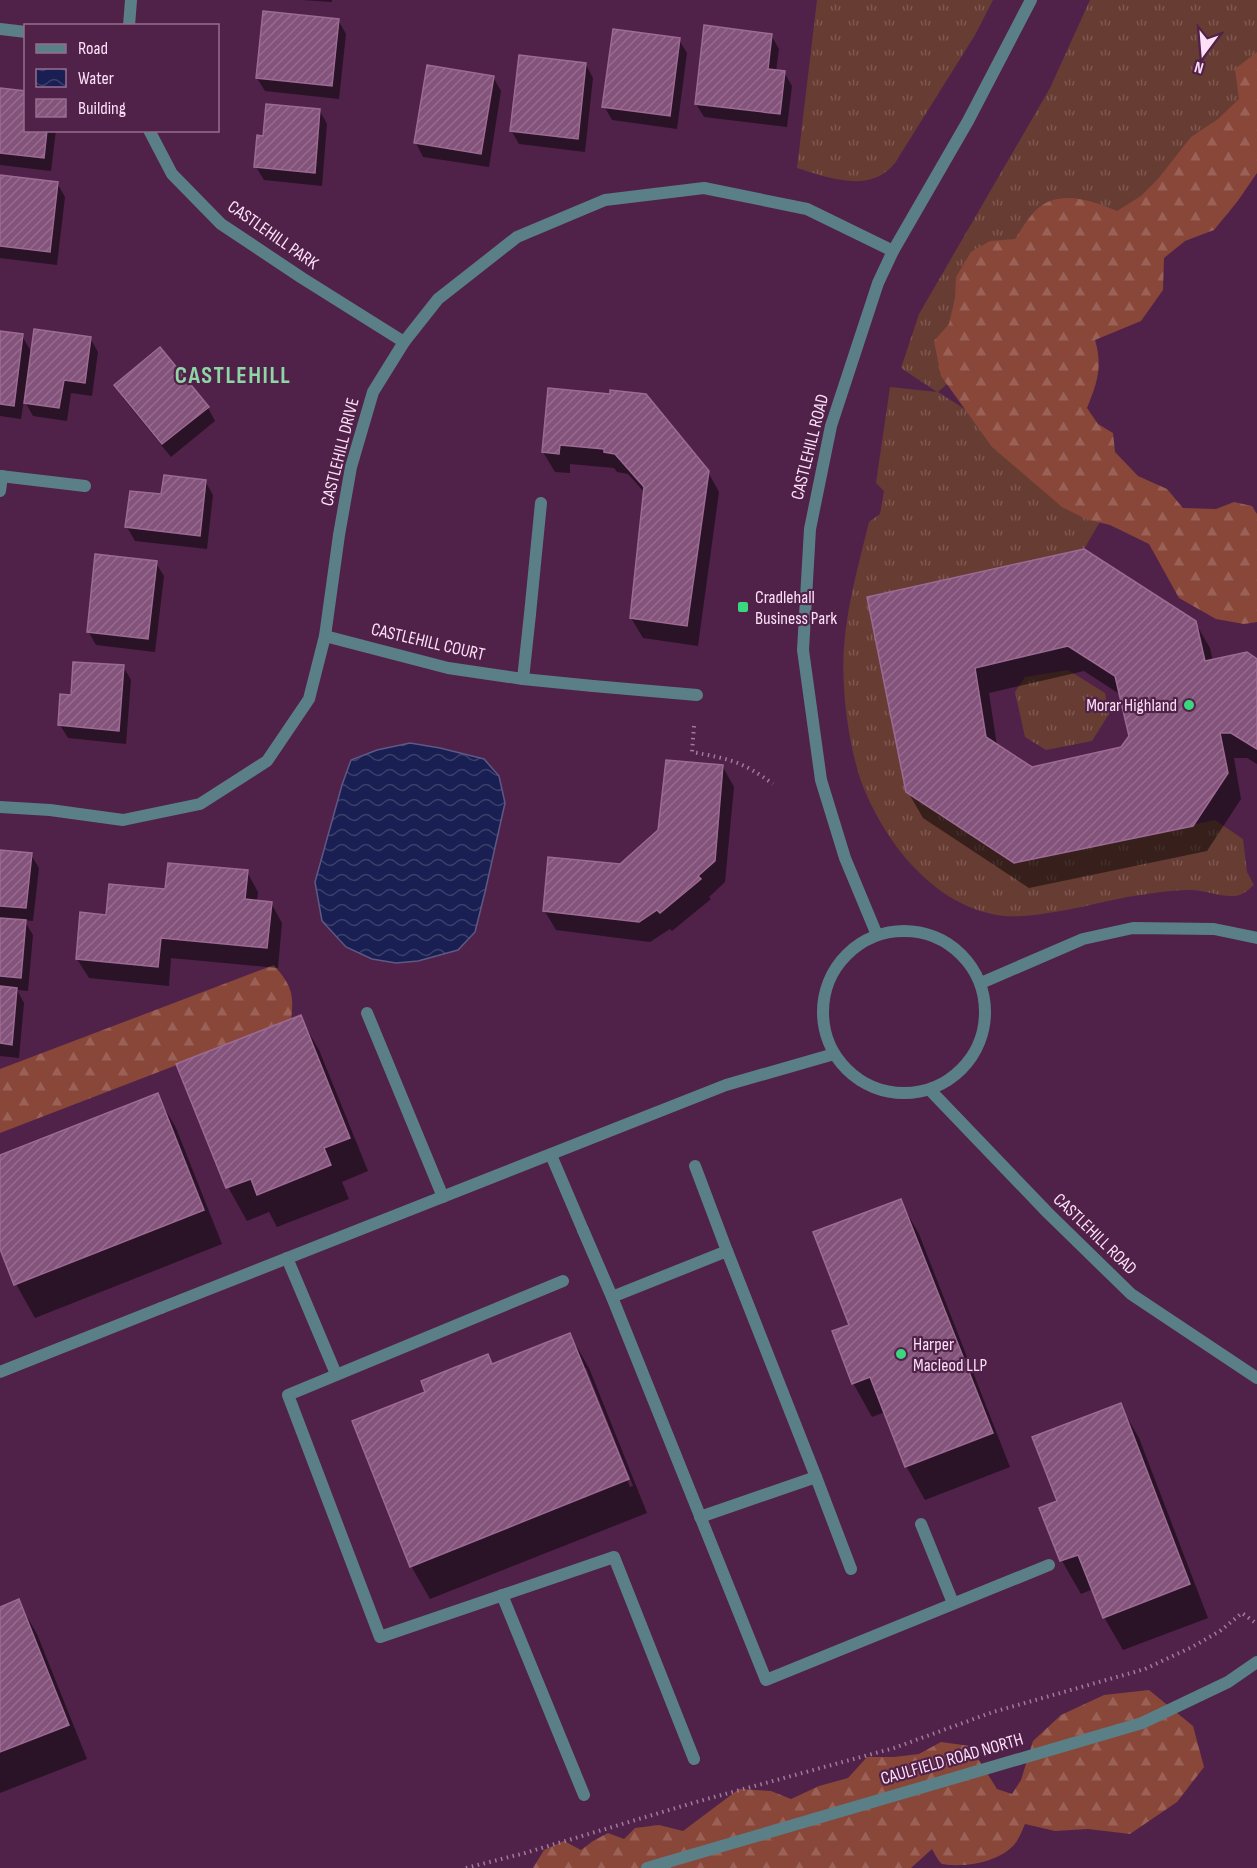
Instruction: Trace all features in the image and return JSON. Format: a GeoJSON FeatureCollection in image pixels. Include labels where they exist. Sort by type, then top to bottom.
{"type":"FeatureCollection","features":[{"type":"Feature","properties":{"kind":"street"},"geometry":{"type":"LineString","coordinates":[[129,24],[131,0]]}},
{"type":"Feature","properties":{"kind":"street","name":"CASTLEHILL ROAD"},"geometry":{"type":"LineString","coordinates":[[877,935],[845,858],[821,780],[803,650],[810,529],[831,426],[878,283],[892,251],[968,121],[1031,0]]}},
{"type":"Feature","properties":{"kind":"street"},"geometry":{"type":"LineString","coordinates":[[0,29],[24,32]]}},
{"type":"Feature","properties":{"kind":"street","name":"CASTLEHILL PARK"},"geometry":{"type":"LineString","coordinates":[[150,132],[171,174],[221,224],[302,279],[404,342]]}},
{"type":"Feature","properties":{"kind":"street","name":"CASTLEHILL DRIVE"},"geometry":{"type":"LineString","coordinates":[[0,807],[50,810],[123,820],[200,804],[267,761],[309,699],[325,636],[351,467],[373,392],[404,342],[438,299],[517,237],[605,200],[704,188],[807,209],[892,251]]}},
{"type":"Feature","properties":{"kind":"street"},"geometry":{"type":"LineString","coordinates":[[0,491],[1,476],[86,486]]}},
{"type":"Feature","properties":{"kind":"street"},"geometry":{"type":"LineString","coordinates":[[523,679],[541,503]]}},
{"type":"Feature","properties":{"kind":"street","name":"CASTLEHILL COURT"},"geometry":{"type":"LineString","coordinates":[[325,636],[448,668],[523,679],[697,695]]}},
{"type":"Feature","properties":{"kind":"street"},"geometry":{"type":"LineString","coordinates":[[981,983],[1083,939],[1133,928],[1214,929],[1257,938]]}},
{"type":"Feature","properties":{"kind":"street"},"geometry":{"type":"LineString","coordinates":[[902,931],[927,934],[950,944],[968,962],[981,983],[986,1009],[983,1035],[971,1058],[954,1077],[930,1090],[903,1094],[876,1089],[852,1075],[834,1054],[824,1032],[822,1008],[827,984],[838,963],[855,947],[877,935],[902,931]]}},
{"type":"Feature","properties":{"kind":"street"},"geometry":{"type":"LineString","coordinates":[[368,1012],[443,1197]]}},
{"type":"Feature","properties":{"kind":"street"},"geometry":{"type":"LineString","coordinates":[[0,1372],[726,1085],[834,1054]]}},
{"type":"Feature","properties":{"kind":"street","name":"CASTLEHILL ROAD"},"geometry":{"type":"LineString","coordinates":[[930,1090],[1048,1213],[1131,1294],[1257,1378]]}},
{"type":"Feature","properties":{"kind":"street"},"geometry":{"type":"LineString","coordinates":[[551,1155],[612,1296],[766,1680],[1049,1564]]}},
{"type":"Feature","properties":{"kind":"street"},"geometry":{"type":"LineString","coordinates":[[695,1166],[851,1569]]}},
{"type":"Feature","properties":{"kind":"street"},"geometry":{"type":"LineString","coordinates":[[612,1296],[727,1251]]}},
{"type":"Feature","properties":{"kind":"street"},"geometry":{"type":"LineString","coordinates":[[287,1258],[336,1374]]}},
{"type":"Feature","properties":{"kind":"street"},"geometry":{"type":"LineString","coordinates":[[563,1281],[288,1395],[380,1637],[614,1557],[694,1759]]}},
{"type":"Feature","properties":{"kind":"street"},"geometry":{"type":"LineString","coordinates":[[700,1517],[816,1477]]}},
{"type":"Feature","properties":{"kind":"street"},"geometry":{"type":"LineString","coordinates":[[921,1524],[953,1603]]}},
{"type":"Feature","properties":{"kind":"street"},"geometry":{"type":"LineString","coordinates":[[502,1595],[584,1795]]}},
{"type":"Feature","properties":{"kind":"street","name":"CAULFIELD ROAD NORTH"},"geometry":{"type":"LineString","coordinates":[[647,1868],[1142,1723],[1228,1682],[1257,1662]]}},
{"type":"Feature","properties":{"kind":"path"},"geometry":{"type":"LineString","coordinates":[[697,695],[692,752],[738,762],[751,768],[773,784]]}},
{"type":"Feature","properties":{"kind":"path"},"geometry":{"type":"LineString","coordinates":[[466,1868],[894,1748],[993,1712],[1145,1669],[1201,1642],[1220,1631],[1242,1613],[1257,1624]]}},
{"type":"Feature","properties":{"kind":"green space"},"geometry":{"type":"Polygon","coordinates":[[[817,0],[993,0],[975,35],[895,163],[885,173],[874,178],[849,181],[797,168],[817,0]]]}},
{"type":"Feature","properties":{"kind":"green space"},"geometry":{"type":"Polygon","coordinates":[[[1090,0],[1257,0],[1257,114],[938,392],[1111,503],[1084,549],[867,598],[907,793],[1014,863],[1215,820],[1243,839],[1247,872],[1254,885],[1235,896],[1196,890],[1174,891],[1127,897],[1043,914],[997,915],[973,909],[951,898],[931,883],[897,846],[870,803],[856,766],[846,714],[843,662],[846,631],[854,584],[869,522],[880,514],[884,491],[876,483],[890,387],[937,392],[901,368],[919,314],[1050,88],[1090,0]]]}},
{"type":"Feature","properties":{"kind":"green space"},"geometry":{"type":"Polygon","coordinates":[[[1257,52],[1257,173],[1214,230],[1185,241],[1164,258],[1163,290],[1141,321],[1095,340],[1099,367],[1094,391],[1087,408],[1098,424],[1113,433],[1115,452],[1138,476],[1167,489],[1183,508],[1216,509],[1234,502],[1252,506],[1257,514],[1257,622],[1244,624],[1216,619],[1179,598],[1149,544],[1110,525],[1086,519],[1062,507],[992,447],[941,376],[934,341],[949,324],[955,298],[956,277],[971,252],[990,241],[1015,239],[1034,212],[1053,200],[1074,198],[1117,211],[1141,196],[1158,179],[1191,137],[1218,119],[1239,99],[1235,69],[1257,52]]]}},
{"type":"Feature","properties":{"kind":"green space"},"geometry":{"type":"Polygon","coordinates":[[[1068,670],[1105,693],[1109,714],[1092,741],[1046,750],[1025,737],[1015,692],[1025,677],[1068,670]]]}},
{"type":"Feature","properties":{"kind":"green space"},"geometry":{"type":"Polygon","coordinates":[[[274,965],[285,979],[292,997],[291,1021],[0,1133],[0,1069],[274,965]]]}},
{"type":"Feature","properties":{"kind":"green space"},"geometry":{"type":"Polygon","coordinates":[[[1149,1690],[1193,1726],[1204,1767],[1177,1802],[1130,1834],[1088,1829],[1055,1831],[1025,1824],[1014,1845],[991,1860],[961,1865],[942,1864],[932,1849],[911,1868],[533,1868],[544,1850],[564,1841],[581,1850],[608,1833],[624,1839],[635,1828],[659,1825],[683,1831],[739,1789],[771,1791],[791,1799],[819,1786],[848,1778],[867,1757],[919,1754],[941,1742],[970,1746],[997,1789],[1012,1794],[1021,1780],[1033,1741],[1061,1715],[1104,1695],[1149,1690]]]}},
{"type":"Feature","properties":{"kind":"water"},"geometry":{"type":"Polygon","coordinates":[[[410,743],[484,759],[499,776],[505,803],[475,932],[458,950],[418,961],[396,963],[372,959],[346,947],[322,921],[315,882],[351,760],[377,750],[410,743]]]}},
{"type":"Feature","properties":{"kind":"building"},"geometry":{"type":"Polygon","coordinates":[[[263,11],[339,19],[332,86],[256,78],[263,11]]]}},
{"type":"Feature","properties":{"kind":"building"},"geometry":{"type":"Polygon","coordinates":[[[704,25],[772,34],[768,69],[785,71],[780,114],[695,104],[704,25]]]}},
{"type":"Feature","properties":{"kind":"building"},"geometry":{"type":"Polygon","coordinates":[[[613,29],[680,38],[670,116],[602,107],[613,29]]]}},
{"type":"Feature","properties":{"kind":"building"},"geometry":{"type":"Polygon","coordinates":[[[519,55],[586,63],[578,139],[510,131],[519,55]]]}},
{"type":"Feature","properties":{"kind":"building"},"geometry":{"type":"Polygon","coordinates":[[[427,65],[494,76],[481,154],[414,143],[427,65]]]}},
{"type":"Feature","properties":{"kind":"building"},"geometry":{"type":"Polygon","coordinates":[[[0,88],[24,91],[24,132],[47,132],[44,158],[0,153],[0,88]]]}},
{"type":"Feature","properties":{"kind":"building"},"geometry":{"type":"Polygon","coordinates":[[[266,104],[320,109],[315,173],[254,167],[257,135],[263,136],[266,104]]]}},
{"type":"Feature","properties":{"kind":"building"},"geometry":{"type":"Polygon","coordinates":[[[0,175],[58,182],[50,252],[0,246],[0,175]]]}},
{"type":"Feature","properties":{"kind":"building"},"geometry":{"type":"Polygon","coordinates":[[[34,329],[91,337],[85,383],[64,380],[59,408],[24,403],[34,329]]]}},
{"type":"Feature","properties":{"kind":"building"},"geometry":{"type":"Polygon","coordinates":[[[0,331],[23,334],[14,406],[0,404],[0,331]]]}},
{"type":"Feature","properties":{"kind":"building"},"geometry":{"type":"Polygon","coordinates":[[[160,347],[209,407],[162,444],[114,385],[160,347]]]}},
{"type":"Feature","properties":{"kind":"building"},"geometry":{"type":"Polygon","coordinates":[[[548,388],[610,394],[610,390],[646,394],[709,471],[687,626],[630,618],[644,487],[615,454],[604,452],[604,449],[560,445],[559,454],[542,452],[548,388]]]}},
{"type":"Feature","properties":{"kind":"building"},"geometry":{"type":"Polygon","coordinates":[[[164,475],[206,480],[200,536],[125,527],[130,491],[161,494],[164,475]]]}},
{"type":"Feature","properties":{"kind":"building","name":"Morar Highland"},"geometry":{"type":"Polygon","coordinates":[[[1084,549],[1196,621],[1205,661],[1247,652],[1257,659],[1257,749],[1231,733],[1220,733],[1228,773],[1193,826],[1014,863],[906,792],[867,597],[1084,549]],[[1068,646],[975,668],[986,737],[1032,767],[1121,747],[1129,736],[1115,676],[1068,646]]]}},
{"type":"Feature","properties":{"kind":"building"},"geometry":{"type":"Polygon","coordinates":[[[95,554],[157,561],[148,639],[87,632],[95,554]]]}},
{"type":"Feature","properties":{"kind":"building"},"geometry":{"type":"Polygon","coordinates":[[[73,662],[124,665],[119,731],[58,725],[60,694],[71,695],[73,662]]]}},
{"type":"Feature","properties":{"kind":"building"},"geometry":{"type":"Polygon","coordinates":[[[666,760],[723,765],[715,861],[698,876],[701,879],[660,913],[657,910],[639,922],[543,911],[548,857],[620,864],[658,830],[666,760]]]}},
{"type":"Feature","properties":{"kind":"building"},"geometry":{"type":"Polygon","coordinates":[[[0,850],[32,853],[26,908],[0,906],[0,850]]]}},
{"type":"Feature","properties":{"kind":"building"},"geometry":{"type":"Polygon","coordinates":[[[168,863],[248,870],[245,899],[272,902],[267,948],[161,938],[158,967],[76,959],[80,912],[106,915],[109,884],[165,889],[168,863]]]}},
{"type":"Feature","properties":{"kind":"building"},"geometry":{"type":"Polygon","coordinates":[[[0,918],[26,920],[21,978],[0,976],[0,918]]]}},
{"type":"Feature","properties":{"kind":"building"},"geometry":{"type":"Polygon","coordinates":[[[0,986],[17,988],[12,1045],[0,1043],[0,986]]]}},
{"type":"Feature","properties":{"kind":"building"},"geometry":{"type":"Polygon","coordinates":[[[301,1015],[350,1138],[324,1148],[331,1165],[257,1195],[251,1179],[226,1188],[176,1064],[301,1015]]]}},
{"type":"Feature","properties":{"kind":"building"},"geometry":{"type":"Polygon","coordinates":[[[158,1093],[204,1210],[14,1285],[0,1249],[0,1155],[158,1093]]]}},
{"type":"Feature","properties":{"kind":"building","name":"Harper Macleod LLP"},"geometry":{"type":"Polygon","coordinates":[[[901,1199],[993,1433],[905,1467],[870,1377],[852,1384],[832,1331],[849,1325],[813,1232],[901,1199]]]}},
{"type":"Feature","properties":{"kind":"building"},"geometry":{"type":"Polygon","coordinates":[[[570,1333],[629,1479],[410,1567],[352,1421],[425,1392],[421,1381],[488,1354],[492,1364],[570,1333]]]}},
{"type":"Feature","properties":{"kind":"building"},"geometry":{"type":"Polygon","coordinates":[[[1121,1403],[1190,1584],[1103,1618],[1078,1555],[1060,1561],[1039,1508],[1057,1501],[1032,1437],[1121,1403]]]}},
{"type":"Feature","properties":{"kind":"building"},"geometry":{"type":"Polygon","coordinates":[[[19,1599],[69,1725],[0,1752],[0,1607],[19,1599]]]}},
{"type":"Feature","properties":{"kind":"place","name":"Cradlehall Business Park"},"geometry":{"type":"Point","coordinates":[743,607]}},
{"type":"Feature","properties":{"kind":"place","name":"Morar Highland"},"geometry":{"type":"Point","coordinates":[1189,705]}},
{"type":"Feature","properties":{"kind":"place","name":"Harper Macleod LLP"},"geometry":{"type":"Point","coordinates":[901,1354]}},
{"type":"Feature","properties":{"kind":"district","name":"CASTLEHILL"},"geometry":{"type":"Point","coordinates":[233,375]}}]}
